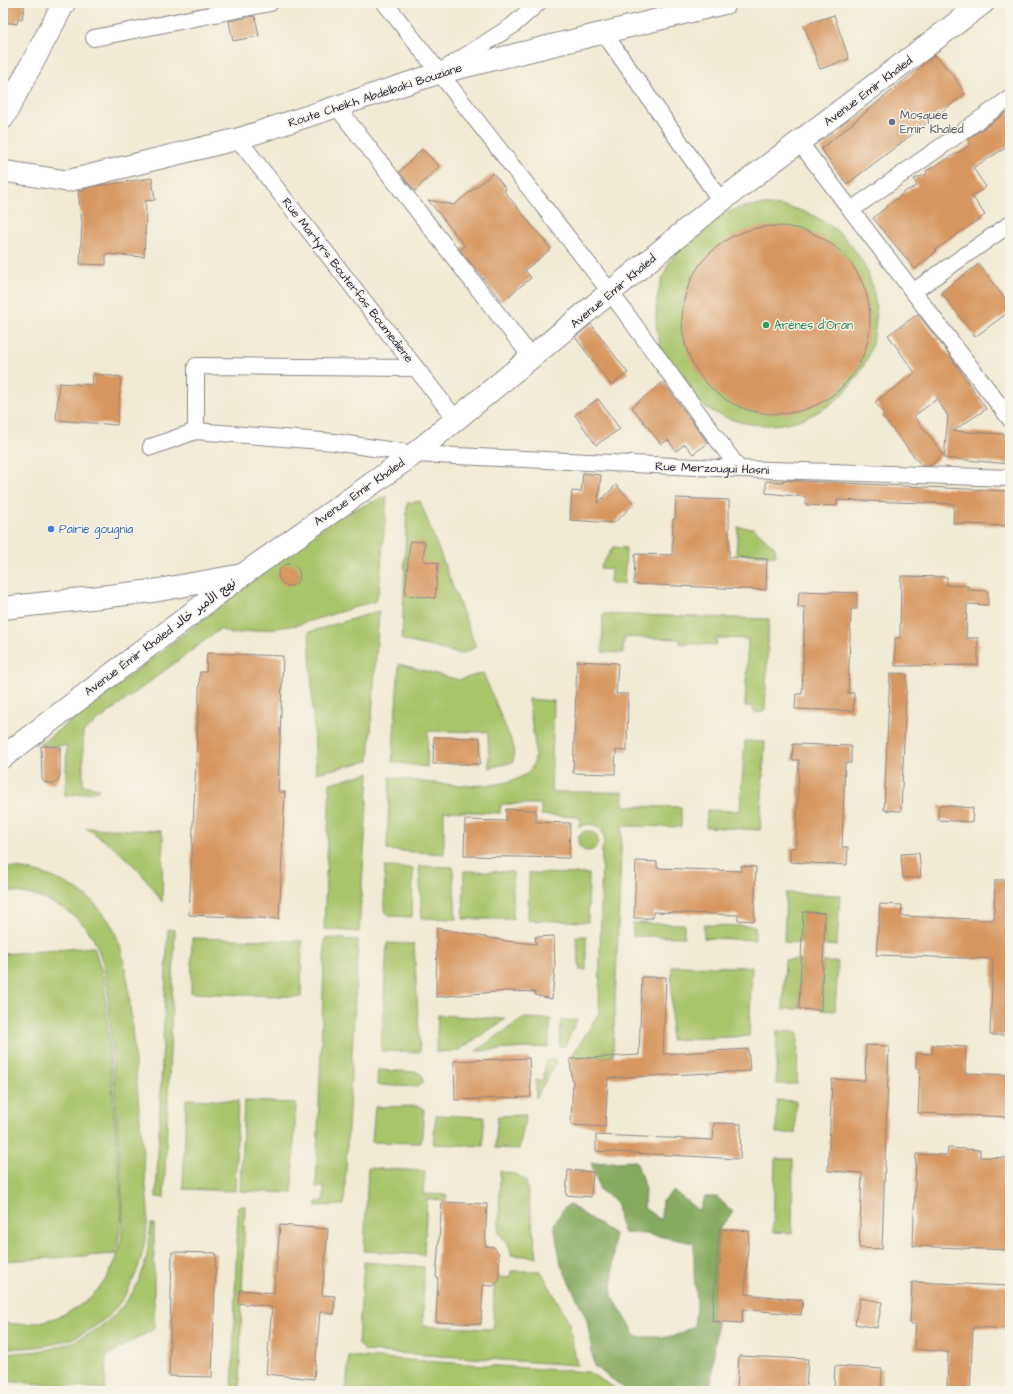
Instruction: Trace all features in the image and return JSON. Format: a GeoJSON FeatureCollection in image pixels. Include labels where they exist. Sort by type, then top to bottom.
{"type":"FeatureCollection","features":[{"type":"Feature","properties":{"kind":"main road"},"geometry":{"type":"LineString","coordinates":[[3,118],[64,3]]}},
{"type":"Feature","properties":{"kind":"main road","name":"Avenue Emir Khaled"},"geometry":{"type":"LineString","coordinates":[[241,576],[414,454],[457,421],[721,201],[800,143],[983,3]]}},
{"type":"Feature","properties":{"kind":"main road","name":"Avenue Émir Khaled نهج الأمير خالد"},"geometry":{"type":"LineString","coordinates":[[3,608],[153,591],[241,576]]}},
{"type":"Feature","properties":{"kind":"main road","name":"Avenue Émir Khaled نهج الأمير خالد"},"geometry":{"type":"LineString","coordinates":[[3,758],[241,576]]}},
{"type":"Feature","properties":{"kind":"street"},"geometry":{"type":"LineString","coordinates":[[94,38],[270,3]]}},
{"type":"Feature","properties":{"kind":"street"},"geometry":{"type":"LineString","coordinates":[[385,3],[611,293],[739,469]]}},
{"type":"Feature","properties":{"kind":"street"},"geometry":{"type":"LineString","coordinates":[[439,73],[512,26],[538,3]]}},
{"type":"Feature","properties":{"kind":"street","name":"Route Cheikh Abdelbaki Bouziane"},"geometry":{"type":"LineString","coordinates":[[3,171],[66,181],[238,139],[439,73],[726,3]]}},
{"type":"Feature","properties":{"kind":"street"},"geometry":{"type":"LineString","coordinates":[[604,32],[721,201]]}},
{"type":"Feature","properties":{"kind":"street"},"geometry":{"type":"LineString","coordinates":[[851,210],[1010,98]]}},
{"type":"Feature","properties":{"kind":"street"},"geometry":{"type":"LineString","coordinates":[[336,108],[532,358]]}},
{"type":"Feature","properties":{"kind":"street","name":"Rue Martyrs Bouterfas Boumediene"},"geometry":{"type":"LineString","coordinates":[[238,139],[457,421]]}},
{"type":"Feature","properties":{"kind":"street"},"geometry":{"type":"LineString","coordinates":[[800,143],[1010,419]]}},
{"type":"Feature","properties":{"kind":"street"},"geometry":{"type":"LineString","coordinates":[[914,291],[1010,224]]}},
{"type":"Feature","properties":{"kind":"street"},"geometry":{"type":"LineString","coordinates":[[151,447],[196,431],[196,366],[416,368]]}},
{"type":"Feature","properties":{"kind":"street","name":"Rue Merzougui Hasni"},"geometry":{"type":"LineString","coordinates":[[196,431],[334,442],[414,454],[739,469],[1010,478]]}},
{"type":"Feature","properties":{"kind":"green space","name":"Arènes d'Oran"},"geometry":{"type":"Polygon","coordinates":[[[766,205],[787,207],[818,218],[844,237],[863,263],[874,294],[876,315],[874,336],[863,367],[844,393],[818,412],[787,423],[766,425],[745,423],[714,412],[688,393],[669,367],[658,336],[656,315],[658,294],[669,263],[688,237],[714,218],[745,207],[766,205]]]}},
{"type":"Feature","properties":{"kind":"green space"},"geometry":{"type":"Polygon","coordinates":[[[387,496],[379,591],[375,601],[297,625],[232,634],[220,629],[83,732],[83,785],[98,788],[98,791],[65,796],[67,746],[39,745],[336,517],[387,496]]]}},
{"type":"Feature","properties":{"kind":"green space"},"geometry":{"type":"Polygon","coordinates":[[[420,501],[476,647],[461,654],[402,640],[407,503],[420,501]]]}},
{"type":"Feature","properties":{"kind":"green space"},"geometry":{"type":"Polygon","coordinates":[[[738,527],[754,528],[775,548],[776,556],[736,554],[738,527]]]}},
{"type":"Feature","properties":{"kind":"green space"},"geometry":{"type":"Polygon","coordinates":[[[613,547],[626,548],[624,584],[610,584],[611,569],[600,568],[613,547]]]}},
{"type":"Feature","properties":{"kind":"green space"},"geometry":{"type":"Polygon","coordinates":[[[379,611],[369,761],[316,773],[309,632],[379,611]]]}},
{"type":"Feature","properties":{"kind":"green space"},"geometry":{"type":"Polygon","coordinates":[[[603,614],[769,619],[765,710],[763,712],[755,713],[751,706],[745,706],[748,639],[717,638],[716,645],[680,643],[680,639],[624,637],[623,653],[602,652],[603,614]]]}},
{"type":"Feature","properties":{"kind":"green space"},"geometry":{"type":"Polygon","coordinates":[[[399,664],[459,680],[483,673],[514,747],[513,762],[489,768],[488,732],[428,731],[427,767],[392,762],[399,664]]]}},
{"type":"Feature","properties":{"kind":"green space"},"geometry":{"type":"Polygon","coordinates":[[[528,699],[554,701],[551,792],[623,792],[623,806],[681,807],[681,827],[622,826],[613,1056],[570,1059],[599,1013],[602,849],[604,843],[603,833],[600,829],[591,824],[579,827],[580,817],[541,815],[541,804],[501,804],[500,813],[444,811],[444,854],[387,850],[390,777],[424,782],[472,785],[495,784],[515,780],[529,771],[535,757],[535,751],[528,699]]]}},
{"type":"Feature","properties":{"kind":"green space"},"geometry":{"type":"Polygon","coordinates":[[[745,741],[765,742],[760,830],[706,827],[707,810],[740,811],[745,741]]]}},
{"type":"Feature","properties":{"kind":"green space"},"geometry":{"type":"Polygon","coordinates":[[[369,773],[359,932],[324,929],[330,783],[369,773]]]}},
{"type":"Feature","properties":{"kind":"green space"},"geometry":{"type":"Polygon","coordinates":[[[86,828],[161,831],[163,837],[162,902],[146,879],[128,860],[109,844],[86,828]]]}},
{"type":"Feature","properties":{"kind":"green space"},"geometry":{"type":"Polygon","coordinates":[[[588,831],[595,834],[598,841],[595,848],[588,851],[581,848],[578,841],[581,834],[588,831]]]}},
{"type":"Feature","properties":{"kind":"green space"},"geometry":{"type":"Polygon","coordinates":[[[419,866],[453,867],[456,919],[422,918],[419,866]]]}},
{"type":"Feature","properties":{"kind":"green space"},"geometry":{"type":"Polygon","coordinates":[[[3,867],[19,868],[50,876],[79,891],[92,901],[103,913],[112,926],[118,939],[128,982],[148,1211],[144,1243],[137,1271],[125,1295],[109,1315],[89,1330],[64,1341],[36,1347],[3,1348],[3,1323],[20,1324],[55,1318],[71,1311],[98,1289],[108,1275],[120,1247],[123,1208],[107,982],[100,955],[88,930],[80,921],[61,907],[38,897],[3,891],[3,867]]]}},
{"type":"Feature","properties":{"kind":"green space"},"geometry":{"type":"Polygon","coordinates":[[[385,867],[413,868],[412,917],[391,916],[384,911],[385,867]]]}},
{"type":"Feature","properties":{"kind":"green space"},"geometry":{"type":"Polygon","coordinates":[[[464,871],[513,872],[513,919],[463,919],[464,871]]]}},
{"type":"Feature","properties":{"kind":"green space"},"geometry":{"type":"Polygon","coordinates":[[[529,873],[589,874],[588,922],[528,920],[529,873]]]}},
{"type":"Feature","properties":{"kind":"green space"},"geometry":{"type":"Polygon","coordinates":[[[786,893],[840,895],[837,946],[824,945],[825,913],[803,912],[801,943],[784,942],[786,893]]]}},
{"type":"Feature","properties":{"kind":"green space"},"geometry":{"type":"Polygon","coordinates":[[[633,923],[684,924],[684,937],[633,936],[633,923]]]}},
{"type":"Feature","properties":{"kind":"green space"},"geometry":{"type":"Polygon","coordinates":[[[704,925],[755,926],[755,940],[704,938],[704,925]]]}},
{"type":"Feature","properties":{"kind":"green space"},"geometry":{"type":"Polygon","coordinates":[[[168,929],[175,930],[164,1198],[156,1197],[168,929]]]}},
{"type":"Feature","properties":{"kind":"green space"},"geometry":{"type":"Polygon","coordinates":[[[576,936],[586,936],[586,970],[580,970],[576,936]]]}},
{"type":"Feature","properties":{"kind":"green space"},"geometry":{"type":"Polygon","coordinates":[[[192,938],[302,941],[301,997],[191,993],[192,938]]]}},
{"type":"Feature","properties":{"kind":"green space"},"geometry":{"type":"Polygon","coordinates":[[[325,938],[358,940],[344,1205],[316,1206],[316,1202],[324,1201],[324,1187],[316,1187],[325,938]]]}},
{"type":"Feature","properties":{"kind":"green space"},"geometry":{"type":"Polygon","coordinates":[[[387,943],[414,944],[420,1052],[381,1051],[387,943]]]}},
{"type":"Feature","properties":{"kind":"green space"},"geometry":{"type":"Polygon","coordinates":[[[94,947],[104,979],[122,1214],[116,1254],[3,1261],[3,954],[94,947]]]}},
{"type":"Feature","properties":{"kind":"green space"},"geometry":{"type":"Polygon","coordinates":[[[785,960],[801,960],[799,1009],[783,1009],[785,960]]]}},
{"type":"Feature","properties":{"kind":"green space"},"geometry":{"type":"Polygon","coordinates":[[[823,962],[838,962],[835,1011],[821,1010],[823,962]]]}},
{"type":"Feature","properties":{"kind":"green space"},"geometry":{"type":"Polygon","coordinates":[[[672,966],[752,967],[749,1036],[671,1040],[672,966]]]}},
{"type":"Feature","properties":{"kind":"green space"},"geometry":{"type":"Polygon","coordinates":[[[438,1015],[506,1019],[457,1051],[436,1052],[438,1015]]]}},
{"type":"Feature","properties":{"kind":"green space"},"geometry":{"type":"Polygon","coordinates":[[[523,1018],[551,1019],[548,1047],[476,1051],[523,1018]]]}},
{"type":"Feature","properties":{"kind":"green space"},"geometry":{"type":"Polygon","coordinates":[[[577,1020],[565,1046],[559,1046],[561,1021],[577,1020]]]}},
{"type":"Feature","properties":{"kind":"green space"},"geometry":{"type":"Polygon","coordinates":[[[777,1031],[798,1032],[797,1084],[776,1084],[777,1031]]]}},
{"type":"Feature","properties":{"kind":"green space"},"geometry":{"type":"Polygon","coordinates":[[[546,1060],[557,1060],[536,1098],[536,1080],[543,1080],[546,1060]]]}},
{"type":"Feature","properties":{"kind":"green space"},"geometry":{"type":"Polygon","coordinates":[[[378,1070],[417,1072],[422,1075],[423,1082],[417,1087],[377,1085],[378,1070]]]}},
{"type":"Feature","properties":{"kind":"green space"},"geometry":{"type":"Polygon","coordinates":[[[186,1099],[238,1101],[235,1191],[183,1189],[186,1099]]]}},
{"type":"Feature","properties":{"kind":"green space"},"geometry":{"type":"Polygon","coordinates":[[[777,1100],[796,1101],[795,1133],[776,1133],[777,1100]]]}},
{"type":"Feature","properties":{"kind":"green space"},"geometry":{"type":"Polygon","coordinates":[[[244,1101],[296,1103],[292,1193],[240,1191],[244,1101]]]}},
{"type":"Feature","properties":{"kind":"green space"},"geometry":{"type":"Polygon","coordinates":[[[418,1106],[423,1108],[424,1111],[421,1143],[372,1142],[375,1107],[418,1106]]]}},
{"type":"Feature","properties":{"kind":"green space"},"geometry":{"type":"Polygon","coordinates":[[[436,1115],[484,1117],[483,1146],[433,1144],[436,1115]]]}},
{"type":"Feature","properties":{"kind":"green space"},"geometry":{"type":"Polygon","coordinates":[[[526,1115],[519,1149],[495,1148],[498,1116],[526,1115]]]}},
{"type":"Feature","properties":{"kind":"green space"},"geometry":{"type":"Polygon","coordinates":[[[775,1159],[793,1159],[792,1233],[773,1232],[775,1159]]]}},
{"type":"Feature","properties":{"kind":"green space"},"geometry":{"type":"Polygon","coordinates":[[[636,1161],[645,1187],[644,1208],[661,1220],[662,1201],[674,1191],[699,1211],[705,1197],[717,1197],[733,1212],[719,1229],[712,1321],[717,1322],[710,1391],[628,1391],[594,1366],[587,1320],[561,1265],[554,1224],[564,1208],[570,1205],[614,1234],[612,1296],[637,1337],[672,1337],[694,1326],[697,1301],[694,1275],[694,1243],[647,1234],[624,1233],[619,1220],[617,1203],[600,1190],[591,1163],[636,1161]]]}},
{"type":"Feature","properties":{"kind":"green space"},"geometry":{"type":"Polygon","coordinates":[[[368,1168],[425,1171],[423,1194],[447,1195],[446,1200],[427,1199],[424,1255],[364,1251],[368,1168]]]}},
{"type":"Feature","properties":{"kind":"green space"},"geometry":{"type":"Polygon","coordinates":[[[500,1171],[518,1175],[526,1181],[537,1257],[511,1255],[509,1246],[499,1234],[500,1171]]]}},
{"type":"Feature","properties":{"kind":"green space"},"geometry":{"type":"Polygon","coordinates":[[[238,1206],[245,1206],[239,1389],[232,1389],[238,1206]]]}},
{"type":"Feature","properties":{"kind":"green space"},"geometry":{"type":"Polygon","coordinates":[[[151,1224],[154,1224],[154,1329],[106,1356],[105,1389],[3,1381],[3,1352],[25,1352],[68,1344],[88,1335],[105,1323],[121,1308],[134,1290],[143,1270],[151,1224]]]}},
{"type":"Feature","properties":{"kind":"green space"},"geometry":{"type":"Polygon","coordinates":[[[364,1262],[424,1267],[423,1326],[493,1329],[494,1285],[499,1277],[510,1278],[511,1271],[541,1271],[569,1322],[577,1365],[365,1351],[358,1344],[364,1262]]]}},
{"type":"Feature","properties":{"kind":"green space"},"geometry":{"type":"Polygon","coordinates":[[[349,1356],[588,1372],[620,1391],[346,1391],[349,1356]]]}},
{"type":"Feature","properties":{"kind":"building"},"geometry":{"type":"Polygon","coordinates":[[[3,3],[25,3],[22,19],[18,19],[17,24],[3,22],[3,3]]]}},
{"type":"Feature","properties":{"kind":"building"},"geometry":{"type":"Polygon","coordinates":[[[834,15],[849,59],[820,69],[804,25],[834,15]]]}},
{"type":"Feature","properties":{"kind":"building"},"geometry":{"type":"Polygon","coordinates":[[[255,16],[259,36],[233,41],[229,21],[255,16]]]}},
{"type":"Feature","properties":{"kind":"building","name":"Mosquée Emir Khaled"},"geometry":{"type":"Polygon","coordinates":[[[935,55],[954,76],[965,94],[847,184],[821,149],[935,55]]]}},
{"type":"Feature","properties":{"kind":"building"},"geometry":{"type":"Polygon","coordinates":[[[1010,110],[1010,145],[973,168],[986,187],[972,196],[985,215],[935,250],[937,251],[915,269],[873,218],[906,191],[917,186],[914,179],[927,174],[926,171],[971,145],[968,139],[1010,110]]]}},
{"type":"Feature","properties":{"kind":"building"},"geometry":{"type":"Polygon","coordinates":[[[422,149],[439,166],[415,191],[399,172],[422,149]]]}},
{"type":"Feature","properties":{"kind":"building"},"geometry":{"type":"Polygon","coordinates":[[[493,173],[506,189],[504,191],[551,249],[525,270],[531,278],[502,301],[460,250],[465,246],[428,200],[454,205],[493,173]]]}},
{"type":"Feature","properties":{"kind":"building"},"geometry":{"type":"Polygon","coordinates":[[[152,178],[155,200],[145,201],[144,257],[106,254],[106,265],[80,264],[82,223],[78,191],[96,186],[152,178]]]}},
{"type":"Feature","properties":{"kind":"building","name":"Arènes d'Oran"},"geometry":{"type":"Polygon","coordinates":[[[767,226],[785,226],[803,230],[820,237],[836,247],[849,260],[863,284],[870,311],[870,329],[863,356],[849,380],[836,393],[820,403],[803,410],[785,414],[767,414],[749,410],[732,403],[716,393],[703,380],[693,364],[686,347],[682,329],[682,311],[686,293],[693,276],[703,260],[716,247],[732,237],[749,230],[767,226]]]}},
{"type":"Feature","properties":{"kind":"building"},"geometry":{"type":"Polygon","coordinates":[[[979,264],[1010,306],[1010,311],[975,337],[941,292],[979,264]]]}},
{"type":"Feature","properties":{"kind":"building"},"geometry":{"type":"Polygon","coordinates":[[[918,314],[951,357],[986,409],[953,431],[1004,434],[1010,440],[1010,464],[944,458],[948,416],[937,399],[914,416],[943,454],[930,466],[922,466],[882,416],[884,414],[875,402],[915,373],[888,335],[918,314]]]}},
{"type":"Feature","properties":{"kind":"building"},"geometry":{"type":"Polygon","coordinates":[[[591,324],[628,373],[611,385],[575,337],[591,324]]]}},
{"type":"Feature","properties":{"kind":"building"},"geometry":{"type":"Polygon","coordinates":[[[93,374],[121,377],[117,425],[56,420],[59,383],[92,385],[93,374]]]}},
{"type":"Feature","properties":{"kind":"building"},"geometry":{"type":"Polygon","coordinates":[[[663,382],[708,443],[693,454],[685,444],[676,451],[668,440],[661,444],[632,407],[663,382]]]}},
{"type":"Feature","properties":{"kind":"building"},"geometry":{"type":"Polygon","coordinates":[[[598,399],[620,429],[596,445],[575,415],[598,399]]]}},
{"type":"Feature","properties":{"kind":"building"},"geometry":{"type":"Polygon","coordinates":[[[583,473],[601,475],[598,503],[616,485],[634,504],[614,523],[570,520],[572,491],[581,492],[583,473]]]}},
{"type":"Feature","properties":{"kind":"building"},"geometry":{"type":"Polygon","coordinates":[[[783,480],[1007,491],[1005,526],[953,523],[954,504],[837,500],[837,506],[806,505],[806,497],[766,493],[766,481],[783,482],[783,480]]]}},
{"type":"Feature","properties":{"kind":"building"},"geometry":{"type":"Polygon","coordinates":[[[676,498],[729,500],[729,557],[767,559],[766,590],[634,584],[635,554],[672,555],[673,519],[675,519],[676,498]]]}},
{"type":"Feature","properties":{"kind":"building"},"geometry":{"type":"Polygon","coordinates":[[[410,541],[425,542],[423,561],[438,563],[435,598],[405,595],[410,541]]]}},
{"type":"Feature","properties":{"kind":"building"},"geometry":{"type":"Polygon","coordinates":[[[289,564],[297,567],[300,575],[297,583],[289,586],[281,583],[278,575],[281,567],[289,564]]]}},
{"type":"Feature","properties":{"kind":"building"},"geometry":{"type":"Polygon","coordinates":[[[901,576],[947,577],[947,585],[968,586],[967,590],[988,591],[988,605],[967,604],[966,638],[978,638],[978,665],[895,666],[895,638],[900,638],[901,576]]]}},
{"type":"Feature","properties":{"kind":"building"},"geometry":{"type":"Polygon","coordinates":[[[799,591],[857,593],[857,609],[851,609],[848,693],[854,693],[853,711],[795,709],[796,694],[802,694],[805,607],[798,607],[799,591]]]}},
{"type":"Feature","properties":{"kind":"building"},"geometry":{"type":"Polygon","coordinates":[[[207,653],[283,656],[278,792],[285,792],[279,919],[189,915],[200,672],[206,672],[207,653]]]}},
{"type":"Feature","properties":{"kind":"building"},"geometry":{"type":"Polygon","coordinates":[[[577,661],[618,663],[616,694],[628,694],[627,751],[616,750],[615,774],[573,773],[577,661]]]}},
{"type":"Feature","properties":{"kind":"building"},"geometry":{"type":"Polygon","coordinates":[[[890,673],[907,674],[901,811],[884,810],[890,673]]]}},
{"type":"Feature","properties":{"kind":"building"},"geometry":{"type":"Polygon","coordinates":[[[434,737],[480,738],[480,764],[433,764],[434,737]]]}},
{"type":"Feature","properties":{"kind":"building"},"geometry":{"type":"Polygon","coordinates":[[[793,744],[851,746],[851,763],[845,763],[842,847],[848,847],[847,865],[790,862],[790,847],[796,848],[799,760],[792,760],[793,744]]]}},
{"type":"Feature","properties":{"kind":"building"},"geometry":{"type":"Polygon","coordinates":[[[41,746],[60,747],[60,776],[53,784],[44,782],[42,778],[41,746]]]}},
{"type":"Feature","properties":{"kind":"building"},"geometry":{"type":"Polygon","coordinates":[[[939,805],[973,808],[972,822],[938,820],[939,805]]]}},
{"type":"Feature","properties":{"kind":"building"},"geometry":{"type":"Polygon","coordinates":[[[506,809],[536,810],[536,822],[570,823],[569,858],[464,856],[465,820],[506,821],[506,809]]]}},
{"type":"Feature","properties":{"kind":"building"},"geometry":{"type":"Polygon","coordinates":[[[919,853],[921,877],[903,878],[901,854],[919,853]]]}},
{"type":"Feature","properties":{"kind":"building"},"geometry":{"type":"Polygon","coordinates":[[[636,861],[657,862],[657,868],[741,871],[741,866],[756,867],[754,921],[738,920],[738,915],[653,912],[653,918],[634,918],[636,861]]]}},
{"type":"Feature","properties":{"kind":"building"},"geometry":{"type":"Polygon","coordinates":[[[995,880],[1010,880],[1010,1035],[990,1035],[993,959],[876,955],[880,904],[902,905],[901,916],[994,920],[995,880]]]}},
{"type":"Feature","properties":{"kind":"building"},"geometry":{"type":"Polygon","coordinates":[[[803,912],[825,913],[821,1010],[799,1009],[803,912]]]}},
{"type":"Feature","properties":{"kind":"building"},"geometry":{"type":"Polygon","coordinates":[[[437,928],[506,941],[536,944],[535,937],[554,936],[555,967],[552,999],[535,995],[535,992],[507,991],[436,997],[437,928]]]}},
{"type":"Feature","properties":{"kind":"building"},"geometry":{"type":"Polygon","coordinates":[[[642,977],[666,977],[663,1054],[748,1049],[750,1071],[608,1078],[605,1127],[571,1125],[573,1080],[570,1059],[639,1055],[642,977]]]}},
{"type":"Feature","properties":{"kind":"building"},"geometry":{"type":"Polygon","coordinates":[[[866,1045],[889,1046],[882,1249],[859,1248],[862,1173],[828,1171],[832,1079],[865,1081],[866,1045]]]}},
{"type":"Feature","properties":{"kind":"building"},"geometry":{"type":"Polygon","coordinates":[[[932,1045],[966,1047],[965,1073],[1010,1075],[1010,1117],[918,1113],[920,1068],[916,1068],[916,1053],[932,1054],[932,1045]]]}},
{"type":"Feature","properties":{"kind":"building"},"geometry":{"type":"Polygon","coordinates":[[[529,1058],[531,1097],[455,1100],[454,1061],[529,1058]]]}},
{"type":"Feature","properties":{"kind":"building"},"geometry":{"type":"Polygon","coordinates":[[[714,1123],[741,1124],[740,1159],[596,1151],[596,1135],[713,1140],[714,1123]]]}},
{"type":"Feature","properties":{"kind":"building"},"geometry":{"type":"Polygon","coordinates":[[[948,1148],[980,1150],[980,1157],[1010,1158],[1010,1250],[913,1246],[916,1154],[947,1155],[948,1148]]]}},
{"type":"Feature","properties":{"kind":"building"},"geometry":{"type":"Polygon","coordinates":[[[568,1170],[593,1172],[591,1197],[566,1195],[568,1170]]]}},
{"type":"Feature","properties":{"kind":"building"},"geometry":{"type":"Polygon","coordinates":[[[442,1202],[487,1204],[485,1246],[494,1247],[499,1254],[499,1281],[493,1286],[483,1285],[481,1324],[436,1322],[438,1278],[436,1277],[442,1202]]]}},
{"type":"Feature","properties":{"kind":"building"},"geometry":{"type":"Polygon","coordinates":[[[280,1225],[328,1229],[322,1295],[335,1296],[334,1314],[320,1312],[314,1379],[266,1374],[272,1307],[238,1303],[240,1290],[274,1293],[280,1225]]]}},
{"type":"Feature","properties":{"kind":"building"},"geometry":{"type":"Polygon","coordinates":[[[719,1229],[749,1231],[745,1294],[803,1300],[801,1315],[743,1309],[742,1323],[712,1321],[719,1229]]]}},
{"type":"Feature","properties":{"kind":"building"},"geometry":{"type":"Polygon","coordinates":[[[172,1252],[216,1253],[212,1377],[169,1376],[172,1252]]]}},
{"type":"Feature","properties":{"kind":"building"},"geometry":{"type":"Polygon","coordinates":[[[912,1282],[1010,1286],[1010,1329],[973,1327],[970,1391],[947,1391],[948,1352],[914,1349],[916,1324],[910,1324],[912,1282]]]}},
{"type":"Feature","properties":{"kind":"building"},"geometry":{"type":"Polygon","coordinates":[[[860,1298],[882,1302],[877,1328],[855,1324],[860,1298]]]}},
{"type":"Feature","properties":{"kind":"building"},"geometry":{"type":"Polygon","coordinates":[[[739,1356],[808,1359],[806,1391],[737,1391],[739,1356]]]}},
{"type":"Feature","properties":{"kind":"building"},"geometry":{"type":"Polygon","coordinates":[[[835,1366],[882,1369],[881,1391],[834,1391],[835,1366]]]}},
{"type":"Feature","properties":{"kind":"place","name":"Mosquée Emir Khaled"},"geometry":{"type":"Point","coordinates":[892,122]}},
{"type":"Feature","properties":{"kind":"place","name":"Arènes d'Oran"},"geometry":{"type":"Point","coordinates":[766,325]}},
{"type":"Feature","properties":{"kind":"place","name":"Pairie gougnia"},"geometry":{"type":"Point","coordinates":[51,529]}}]}
